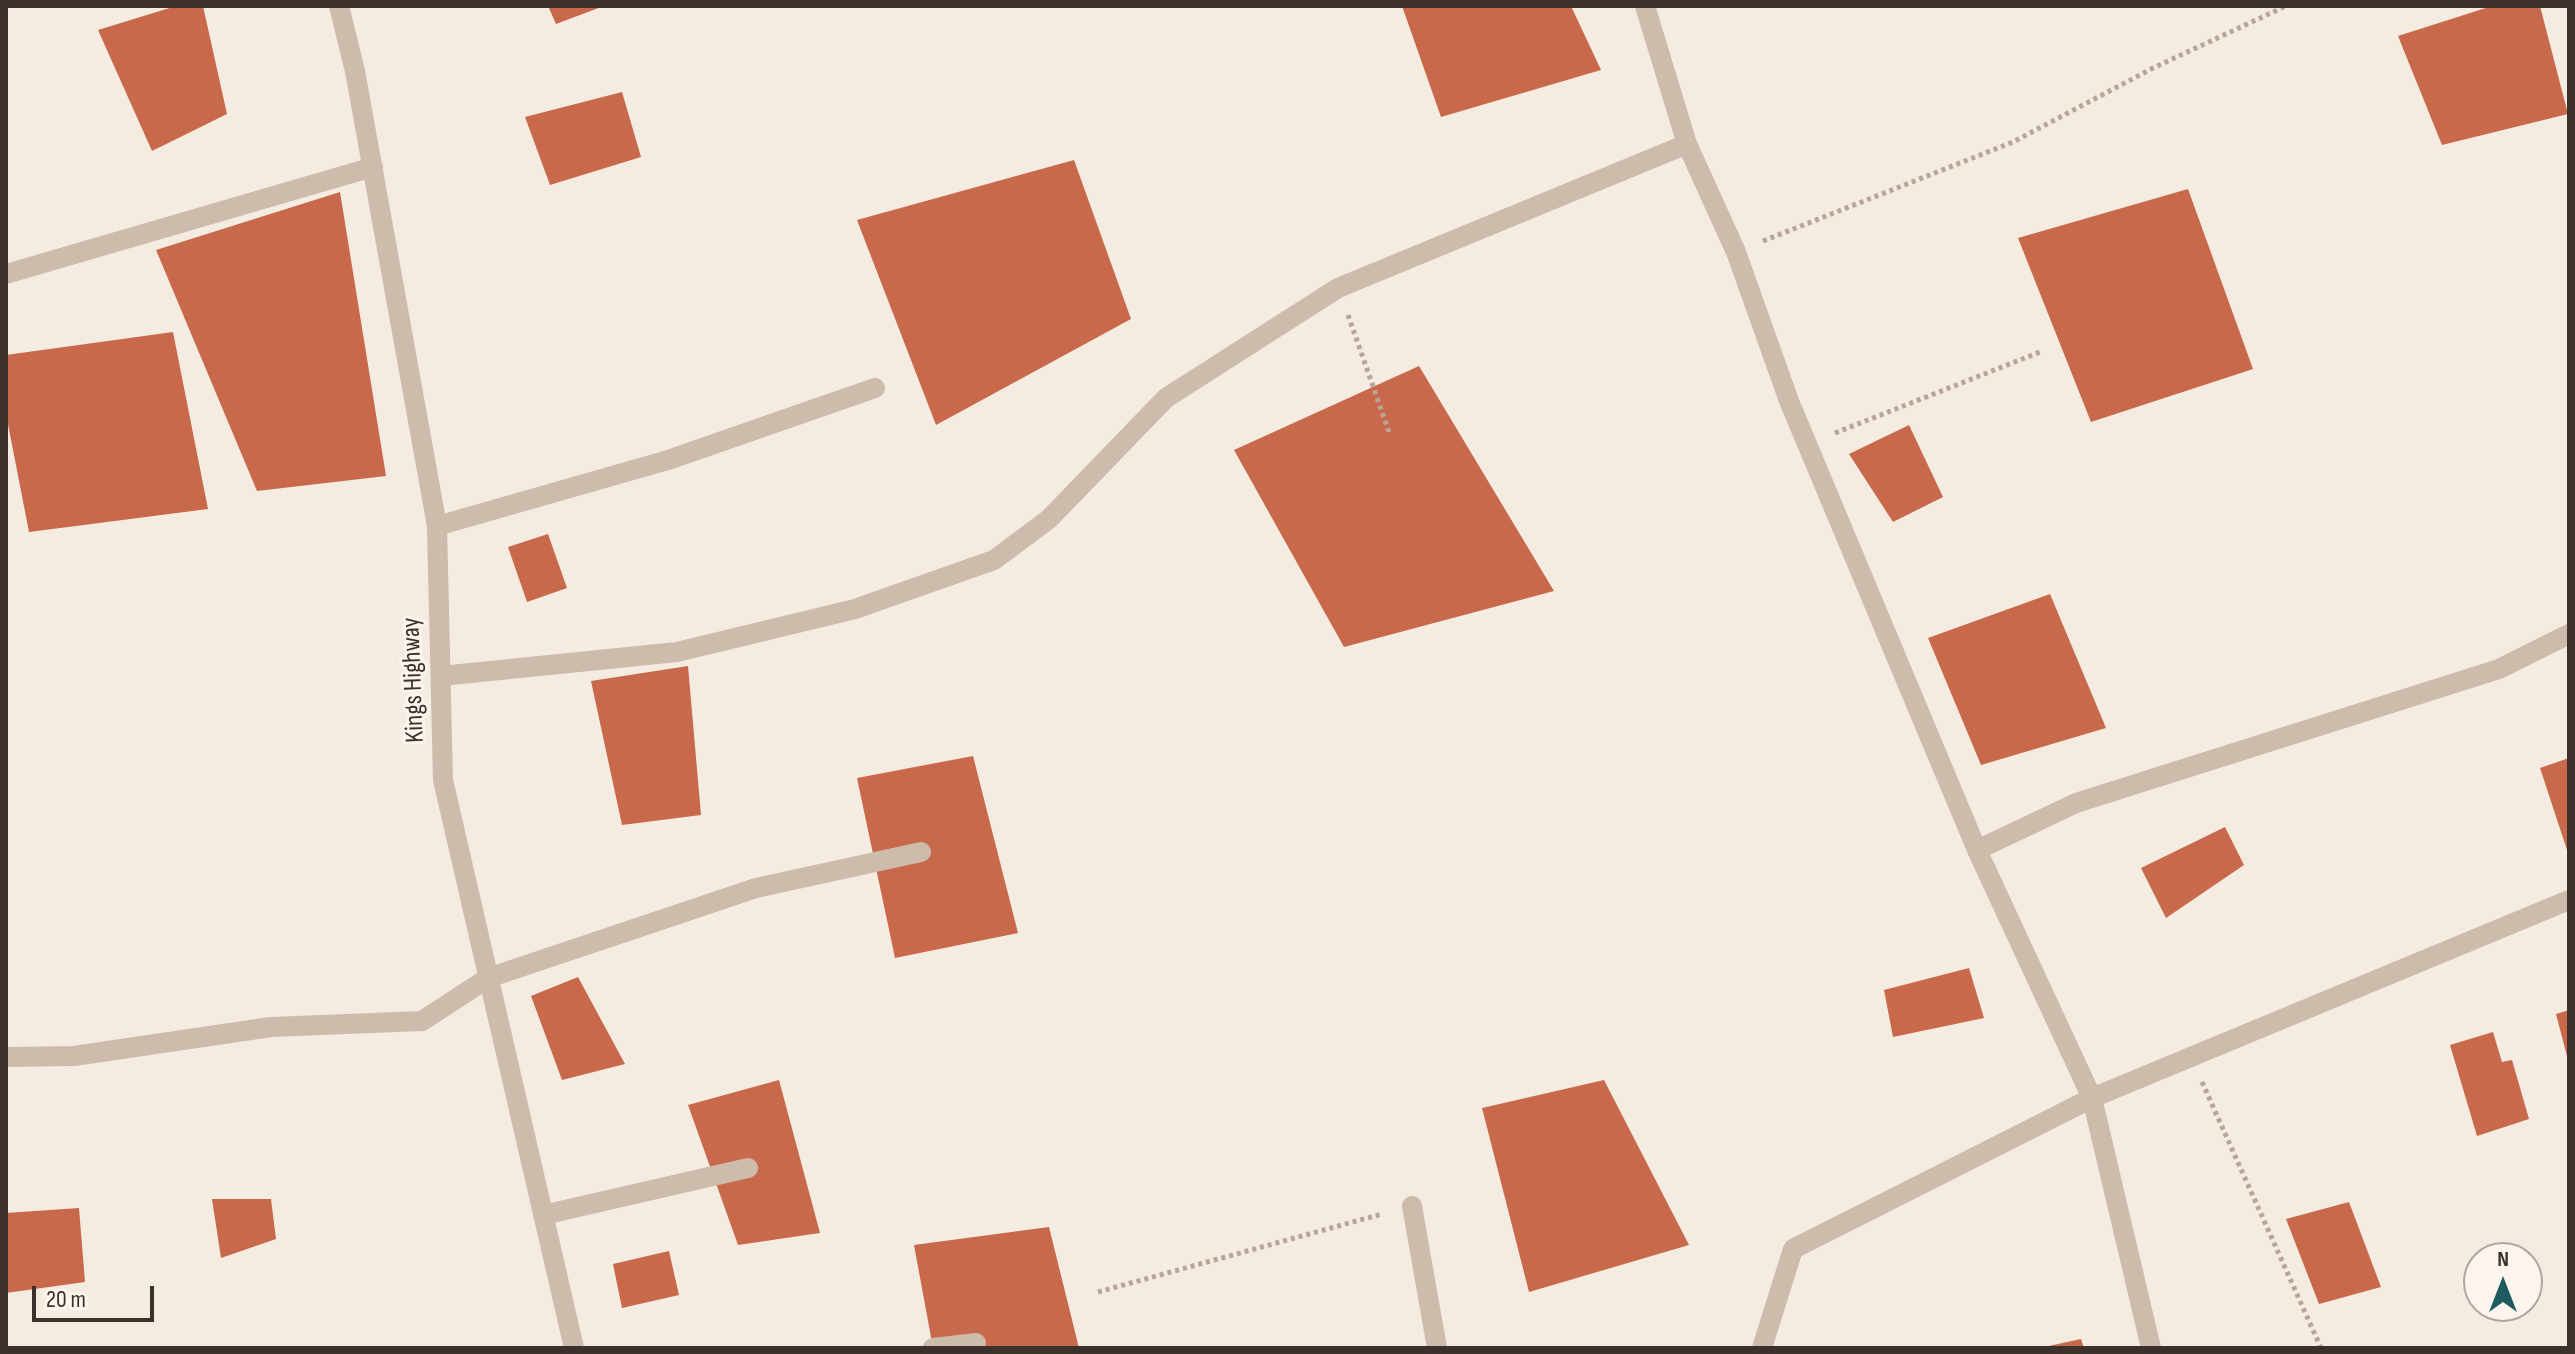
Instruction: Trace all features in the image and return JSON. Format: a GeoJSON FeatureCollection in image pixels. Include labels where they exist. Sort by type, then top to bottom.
{"type":"FeatureCollection","features":[{"type":"Feature","properties":{"kind":"street","name":"Kings Highway"},"geometry":{"type":"LineString","coordinates":[[339,6],[355,71],[437,526],[443,780],[574,1348]]}},
{"type":"Feature","properties":{"kind":"street"},"geometry":{"type":"LineString","coordinates":[[1645,6],[1687,144],[1736,252],[1808,444],[1977,850],[2092,1098],[2151,1348]]}},
{"type":"Feature","properties":{"kind":"street"},"geometry":{"type":"LineString","coordinates":[[441,676],[677,652],[855,609],[994,560],[1049,519],[1166,398],[1338,288],[1687,144]]}},
{"type":"Feature","properties":{"kind":"street"},"geometry":{"type":"LineString","coordinates":[[6,274],[373,167]]}},
{"type":"Feature","properties":{"kind":"street"},"geometry":{"type":"LineString","coordinates":[[437,526],[668,460],[875,388]]}},
{"type":"Feature","properties":{"kind":"street"},"geometry":{"type":"LineString","coordinates":[[1977,850],[2076,803],[2499,669],[2569,634]]}},
{"type":"Feature","properties":{"kind":"street"},"geometry":{"type":"LineString","coordinates":[[6,1057],[74,1056],[271,1027],[422,1021],[488,978],[756,888],[921,852]]}},
{"type":"Feature","properties":{"kind":"street"},"geometry":{"type":"LineString","coordinates":[[1762,1348],[1793,1249],[2092,1098],[2569,900]]}},
{"type":"Feature","properties":{"kind":"street"},"geometry":{"type":"LineString","coordinates":[[543,1215],[748,1168]]}},
{"type":"Feature","properties":{"kind":"street"},"geometry":{"type":"LineString","coordinates":[[1412,1206],[1437,1348]]}},
{"type":"Feature","properties":{"kind":"street"},"geometry":{"type":"LineString","coordinates":[[933,1348],[976,1343]]}},
{"type":"Feature","properties":{"kind":"path"},"geometry":{"type":"LineString","coordinates":[[1736,252],[2013,142],[2153,68],[2286,6]]}},
{"type":"Feature","properties":{"kind":"path"},"geometry":{"type":"LineString","coordinates":[[1338,288],[1389,432]]}},
{"type":"Feature","properties":{"kind":"path"},"geometry":{"type":"LineString","coordinates":[[1808,444],[2040,352]]}},
{"type":"Feature","properties":{"kind":"path"},"geometry":{"type":"LineString","coordinates":[[2190,1056],[2321,1348]]}},
{"type":"Feature","properties":{"kind":"path"},"geometry":{"type":"LineString","coordinates":[[1098,1292],[1412,1206]]}},
{"type":"Feature","properties":{"kind":"building"},"geometry":{"type":"Polygon","coordinates":[[[176,6],[203,6],[227,114],[152,151],[98,30],[176,6]]]}},
{"type":"Feature","properties":{"kind":"building"},"geometry":{"type":"Polygon","coordinates":[[[548,6],[604,6],[556,24],[548,6]]]}},
{"type":"Feature","properties":{"kind":"building"},"geometry":{"type":"Polygon","coordinates":[[[1402,6],[1571,6],[1601,70],[1441,117],[1402,6]]]}},
{"type":"Feature","properties":{"kind":"building"},"geometry":{"type":"Polygon","coordinates":[[[2492,6],[2540,6],[2568,114],[2442,145],[2398,36],[2492,6]]]}},
{"type":"Feature","properties":{"kind":"building"},"geometry":{"type":"Polygon","coordinates":[[[622,92],[641,157],[550,185],[525,117],[622,92]]]}},
{"type":"Feature","properties":{"kind":"building"},"geometry":{"type":"Polygon","coordinates":[[[1074,160],[1131,319],[936,425],[857,220],[1074,160]]]}},
{"type":"Feature","properties":{"kind":"building"},"geometry":{"type":"Polygon","coordinates":[[[2188,189],[2253,369],[2091,422],[2018,238],[2188,189]]]}},
{"type":"Feature","properties":{"kind":"building"},"geometry":{"type":"Polygon","coordinates":[[[340,192],[386,476],[257,491],[156,250],[340,192]]]}},
{"type":"Feature","properties":{"kind":"building"},"geometry":{"type":"Polygon","coordinates":[[[173,332],[208,509],[29,532],[6,414],[6,355],[173,332]]]}},
{"type":"Feature","properties":{"kind":"building"},"geometry":{"type":"Polygon","coordinates":[[[1419,366],[1554,591],[1344,647],[1234,450],[1419,366]]]}},
{"type":"Feature","properties":{"kind":"building"},"geometry":{"type":"Polygon","coordinates":[[[1909,425],[1943,497],[1893,522],[1849,454],[1909,425]]]}},
{"type":"Feature","properties":{"kind":"building"},"geometry":{"type":"Polygon","coordinates":[[[548,534],[567,588],[527,602],[508,547],[548,534]]]}},
{"type":"Feature","properties":{"kind":"building"},"geometry":{"type":"Polygon","coordinates":[[[2050,594],[2106,728],[1981,765],[1928,638],[2050,594]]]}},
{"type":"Feature","properties":{"kind":"building"},"geometry":{"type":"Polygon","coordinates":[[[688,666],[701,815],[622,825],[591,681],[688,666]]]}},
{"type":"Feature","properties":{"kind":"building"},"geometry":{"type":"Polygon","coordinates":[[[973,756],[1018,933],[895,958],[857,778],[973,756]]]}},
{"type":"Feature","properties":{"kind":"building"},"geometry":{"type":"Polygon","coordinates":[[[2569,758],[2569,853],[2568,853],[2540,768],[2569,758]]]}},
{"type":"Feature","properties":{"kind":"building"},"geometry":{"type":"Polygon","coordinates":[[[2225,827],[2244,865],[2166,918],[2141,868],[2225,827]]]}},
{"type":"Feature","properties":{"kind":"building"},"geometry":{"type":"Polygon","coordinates":[[[1969,968],[1984,1018],[1893,1037],[1884,990],[1969,968]]]}},
{"type":"Feature","properties":{"kind":"building"},"geometry":{"type":"Polygon","coordinates":[[[578,977],[625,1064],[562,1080],[531,996],[578,977]]]}},
{"type":"Feature","properties":{"kind":"building"},"geometry":{"type":"Polygon","coordinates":[[[2569,1010],[2569,1060],[2568,1060],[2556,1014],[2569,1010]]]}},
{"type":"Feature","properties":{"kind":"building"},"geometry":{"type":"Polygon","coordinates":[[[2493,1032],[2502,1062],[2512,1060],[2529,1119],[2477,1136],[2450,1045],[2493,1032]]]}},
{"type":"Feature","properties":{"kind":"building"},"geometry":{"type":"Polygon","coordinates":[[[779,1080],[820,1233],[738,1245],[688,1105],[779,1080]]]}},
{"type":"Feature","properties":{"kind":"building"},"geometry":{"type":"Polygon","coordinates":[[[1604,1080],[1689,1245],[1529,1292],[1482,1108],[1604,1080]]]}},
{"type":"Feature","properties":{"kind":"building"},"geometry":{"type":"Polygon","coordinates":[[[212,1199],[271,1199],[276,1239],[221,1258],[212,1199]]]}},
{"type":"Feature","properties":{"kind":"building"},"geometry":{"type":"Polygon","coordinates":[[[2349,1202],[2381,1287],[2319,1304],[2286,1219],[2349,1202]]]}},
{"type":"Feature","properties":{"kind":"building"},"geometry":{"type":"Polygon","coordinates":[[[79,1208],[85,1282],[6,1293],[6,1213],[79,1208]]]}},
{"type":"Feature","properties":{"kind":"building"},"geometry":{"type":"Polygon","coordinates":[[[1049,1227],[1079,1348],[933,1348],[914,1245],[1049,1227]]]}},
{"type":"Feature","properties":{"kind":"building"},"geometry":{"type":"Polygon","coordinates":[[[669,1251],[679,1295],[622,1308],[613,1264],[669,1251]]]}},
{"type":"Feature","properties":{"kind":"building"},"geometry":{"type":"Polygon","coordinates":[[[2081,1339],[2084,1348],[2044,1348],[2044,1347],[2081,1339]]]}}]}
